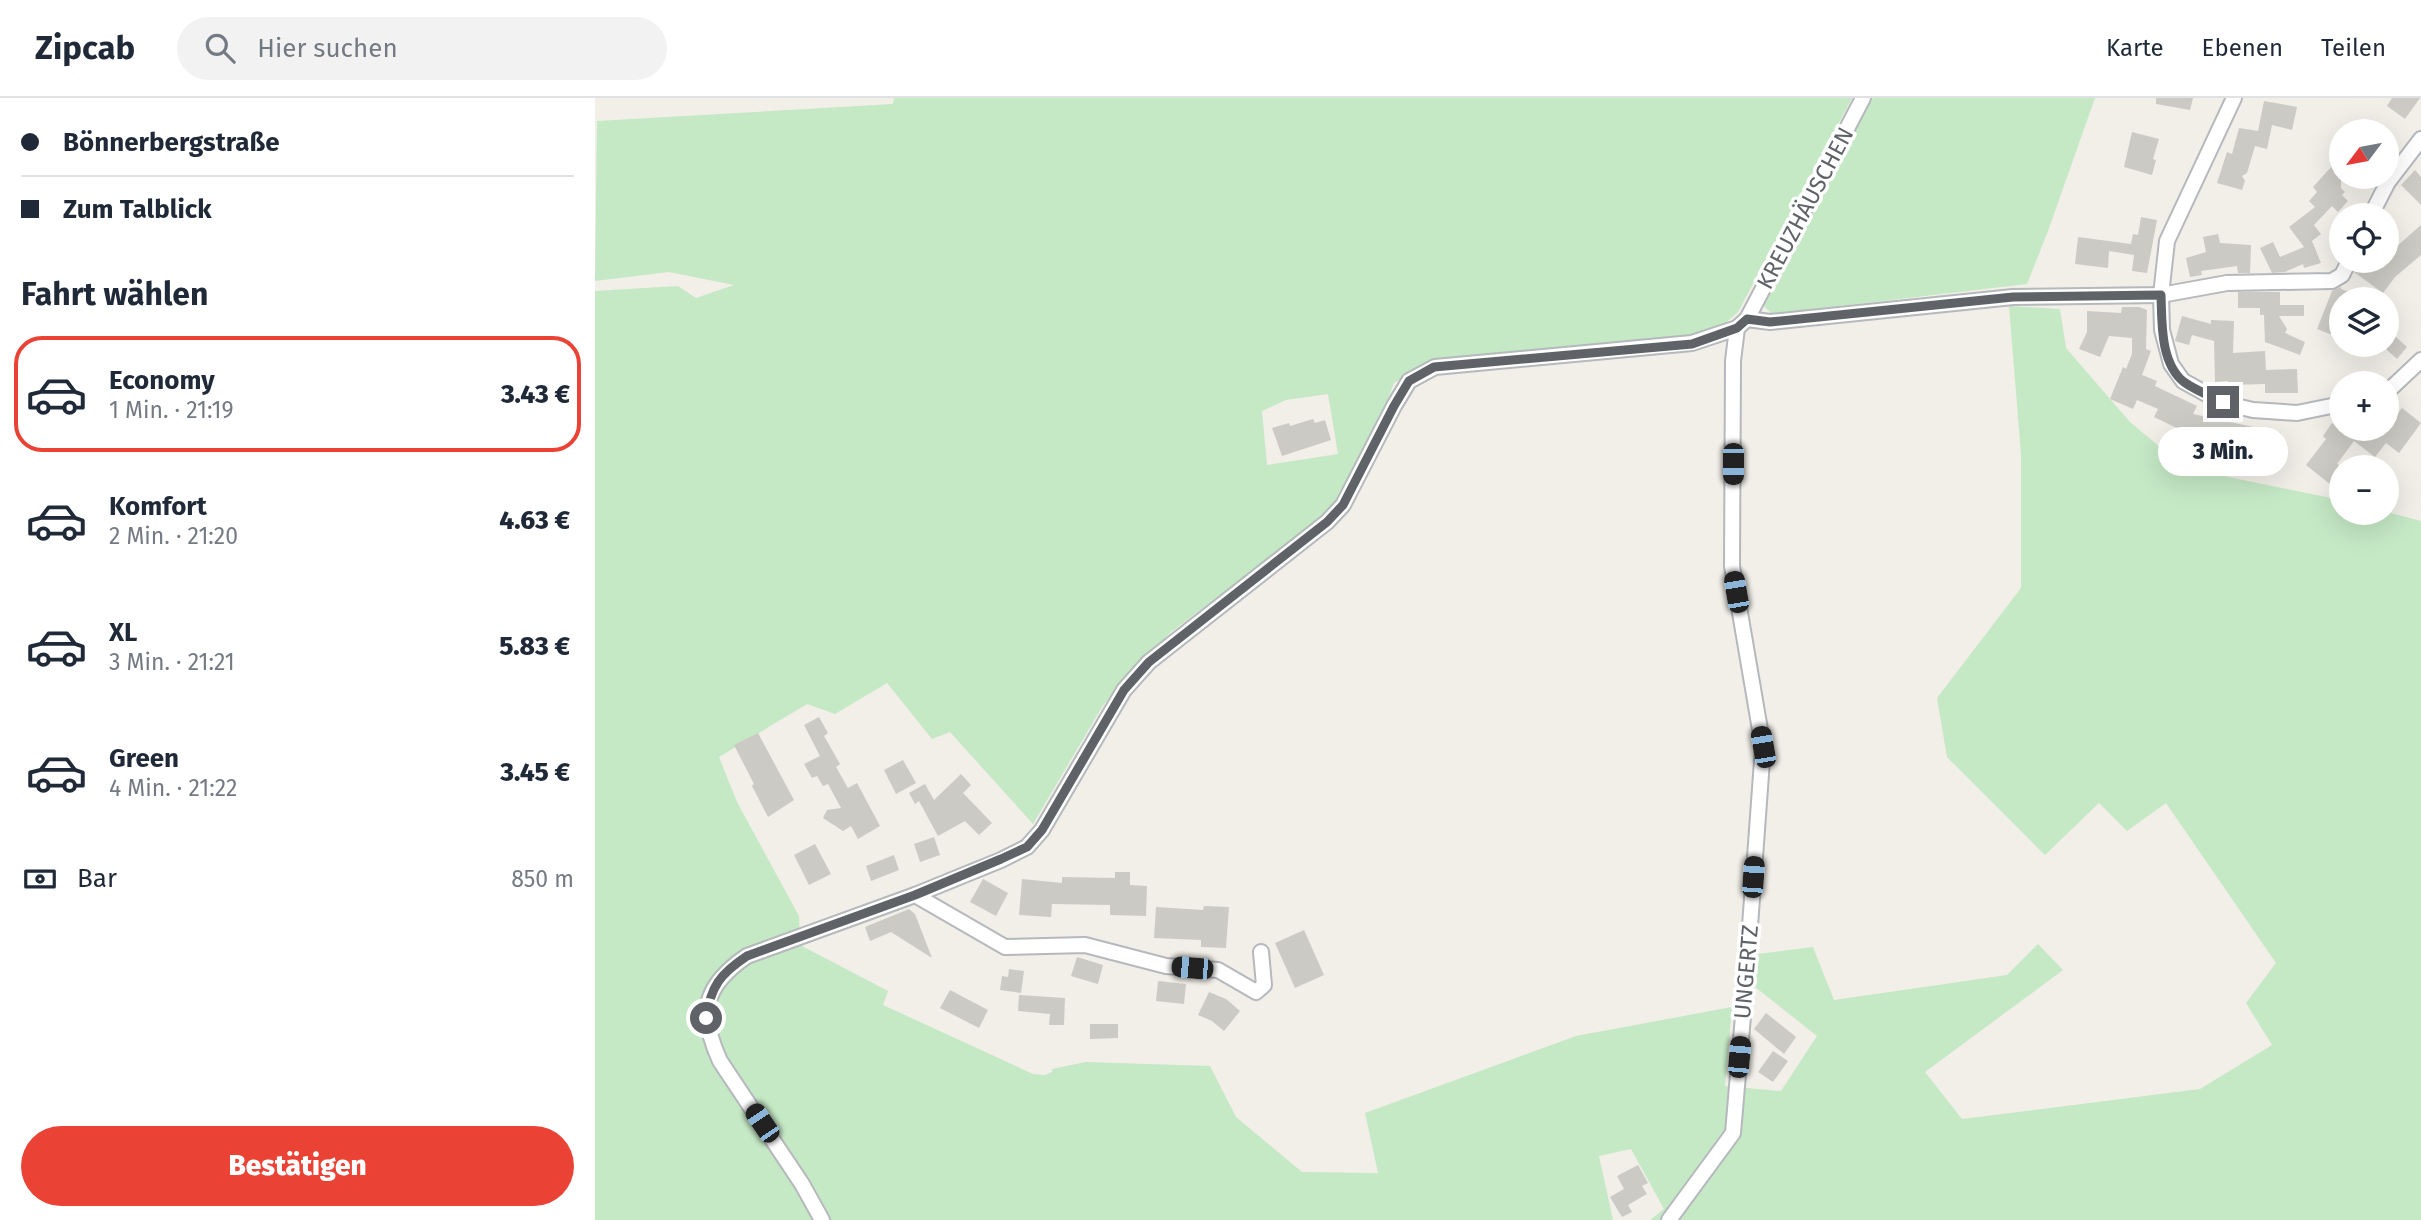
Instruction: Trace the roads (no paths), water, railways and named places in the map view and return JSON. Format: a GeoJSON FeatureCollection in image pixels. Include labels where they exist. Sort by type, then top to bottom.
{"type":"FeatureCollection","features":[{"type":"Feature","properties":{"kind":"street","name":"KREUZHÄUSCHEN"},"geometry":{"type":"LineString","coordinates":[[1742,324],[1863,98]]}},
{"type":"Feature","properties":{"kind":"street"},"geometry":{"type":"LineString","coordinates":[[2234,98],[2167,241],[2161,295],[2162,330],[2171,364],[2183,381],[2223,402],[2253,410],[2297,414],[2329,407]]}},
{"type":"Feature","properties":{"kind":"street"},"geometry":{"type":"LineString","coordinates":[[2377,203],[2388,182],[2421,139]]}},
{"type":"Feature","properties":{"kind":"street"},"geometry":{"type":"LineString","coordinates":[[822,1220],[802,1184],[720,1061],[710,1039],[706,1018],[709,996],[727,969],[747,956],[915,895],[1027,847],[1042,830],[1124,690],[1149,662],[1317,531],[1343,505],[1409,381],[1434,367],[1692,344],[1742,324],[2013,297],[2161,295],[2227,283],[2332,281],[2343,273]]}},
{"type":"Feature","properties":{"kind":"street","name":"UNGERTZ"},"geometry":{"type":"LineString","coordinates":[[1669,1220],[1733,1133],[1763,747],[1732,566],[1733,361],[1742,324]]}},
{"type":"Feature","properties":{"kind":"street"},"geometry":{"type":"LineString","coordinates":[[2399,380],[2421,359]]}},
{"type":"Feature","properties":{"kind":"street"},"geometry":{"type":"LineString","coordinates":[[915,895],[1005,947],[1085,945],[1166,966],[1218,970],[1256,992],[1263,985],[1262,952]]}}]}
